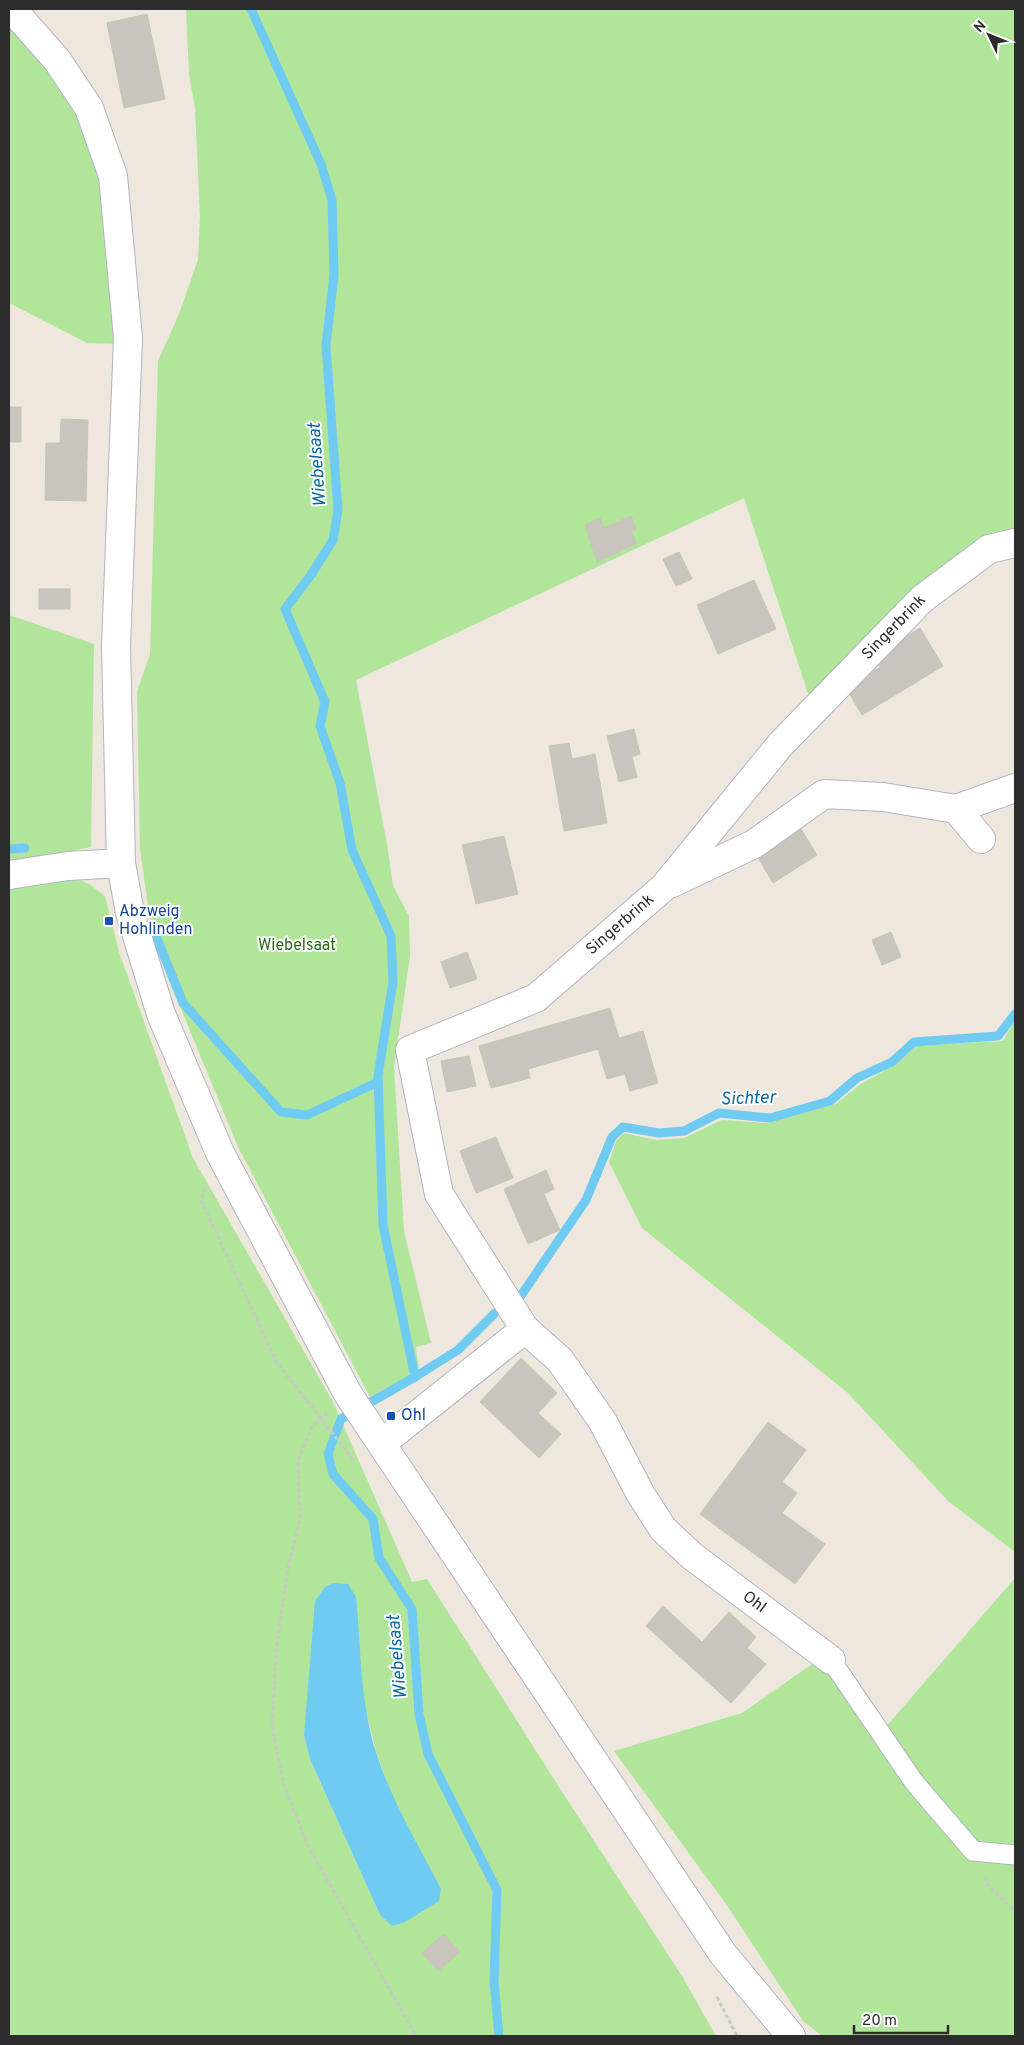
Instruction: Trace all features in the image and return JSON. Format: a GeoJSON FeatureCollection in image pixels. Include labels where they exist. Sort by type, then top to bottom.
{"type":"FeatureCollection","features":[{"type":"Feature","properties":{"kind":"street"},"geometry":{"type":"LineString","coordinates":[[12,9],[57,60],[89,108],[113,176],[128,338],[116,646],[121,863],[130,913],[161,1014],[220,1153],[348,1394],[723,1954],[791,2036]]}},
{"type":"Feature","properties":{"kind":"street","name":"Singerbrink"},"geometry":{"type":"LineString","coordinates":[[525,1329],[439,1194],[410,1050],[536,998],[664,887],[780,746],[922,599],[989,549],[1015,543]]}},
{"type":"Feature","properties":{"kind":"street"},"geometry":{"type":"LineString","coordinates":[[664,887],[754,844],[824,794],[883,797],[956,809],[1015,788]]}},
{"type":"Feature","properties":{"kind":"street"},"geometry":{"type":"LineString","coordinates":[[956,809],[981,839]]}},
{"type":"Feature","properties":{"kind":"street"},"geometry":{"type":"LineString","coordinates":[[9,875],[68,866],[121,863]]}},
{"type":"Feature","properties":{"kind":"street"},"geometry":{"type":"LineString","coordinates":[[377,1436],[525,1329]]}},
{"type":"Feature","properties":{"kind":"street","name":"Ohl"},"geometry":{"type":"LineString","coordinates":[[525,1329],[560,1360],[603,1422],[640,1493],[663,1529],[692,1556],[831,1660]]}},
{"type":"Feature","properties":{"kind":"lane"},"geometry":{"type":"LineString","coordinates":[[831,1660],[914,1782],[973,1851],[1015,1856]]}},
{"type":"Feature","properties":{"kind":"path"},"geometry":{"type":"LineString","coordinates":[[220,1153],[201,1200],[276,1361],[338,1440]]}},
{"type":"Feature","properties":{"kind":"path"},"geometry":{"type":"LineString","coordinates":[[348,1394],[311,1428],[298,1460],[300,1518],[287,1572],[276,1652],[272,1726],[284,1785],[308,1846],[416,2036]]}},
{"type":"Feature","properties":{"kind":"path"},"geometry":{"type":"LineString","coordinates":[[973,1851],[988,1885],[1015,1911]]}},
{"type":"Feature","properties":{"kind":"green space"},"geometry":{"type":"Polygon","coordinates":[[[186,9],[1015,9],[1015,539],[812,706],[744,498],[356,680],[387,844],[393,886],[409,916],[410,956],[394,1067],[404,1231],[431,1343],[416,1347],[419,1370],[370,1397],[238,1147],[153,941],[140,849],[137,692],[150,654],[158,361],[179,314],[198,260],[200,217],[195,108],[189,75],[186,9]]]}},
{"type":"Feature","properties":{"kind":"green space"},"geometry":{"type":"Polygon","coordinates":[[[9,17],[67,91],[105,181],[117,344],[87,343],[9,303],[9,17]]]}},
{"type":"Feature","properties":{"kind":"green space"},"geometry":{"type":"Polygon","coordinates":[[[9,615],[94,644],[91,847],[9,864],[9,615]]]}},
{"type":"Feature","properties":{"kind":"green space"},"geometry":{"type":"Polygon","coordinates":[[[69,875],[89,884],[105,896],[119,952],[193,1158],[333,1402],[412,1582],[427,1579],[682,1976],[716,2036],[9,2036],[9,886],[69,875]],[[366,1712],[304,1735],[310,1759],[380,1915],[393,1926],[388,1786],[376,1751],[366,1712]]]}},
{"type":"Feature","properties":{"kind":"green space"},"geometry":{"type":"Polygon","coordinates":[[[1015,1021],[1015,1552],[949,1502],[848,1393],[642,1228],[609,1162],[616,1141],[624,1133],[656,1140],[684,1138],[722,1120],[768,1123],[836,1104],[859,1085],[895,1065],[917,1046],[1003,1041],[1015,1021]]]}},
{"type":"Feature","properties":{"kind":"green space"},"geometry":{"type":"Polygon","coordinates":[[[1015,1578],[1015,2036],[822,2036],[803,2021],[726,1904],[614,1751],[742,1713],[821,1658],[884,1729],[1015,1578]]]}},
{"type":"Feature","properties":{"kind":"water"},"geometry":{"type":"Polygon","coordinates":[[[334,1583],[348,1584],[356,1597],[364,1695],[371,1733],[382,1770],[406,1822],[441,1889],[439,1901],[405,1922],[392,1926],[380,1915],[310,1759],[304,1735],[315,1601],[325,1587],[334,1583]]]}},
{"type":"Feature","properties":{"kind":"building"},"geometry":{"type":"Polygon","coordinates":[[[147,14],[165,99],[124,108],[107,23],[147,14]]]}},
{"type":"Feature","properties":{"kind":"building"},"geometry":{"type":"Polygon","coordinates":[[[9,407],[21,407],[21,442],[9,442],[9,407]]]}},
{"type":"Feature","properties":{"kind":"building"},"geometry":{"type":"Polygon","coordinates":[[[61,419],[88,420],[86,501],[45,500],[46,443],[60,443],[61,419]]]}},
{"type":"Feature","properties":{"kind":"building"},"geometry":{"type":"Polygon","coordinates":[[[631,516],[636,529],[632,531],[636,544],[597,562],[585,525],[600,518],[604,528],[631,516]]]}},
{"type":"Feature","properties":{"kind":"building"},"geometry":{"type":"Polygon","coordinates":[[[679,552],[692,579],[676,586],[663,559],[679,552]]]}},
{"type":"Feature","properties":{"kind":"building"},"geometry":{"type":"Polygon","coordinates":[[[754,580],[776,629],[718,654],[697,605],[754,580]]]}},
{"type":"Feature","properties":{"kind":"building"},"geometry":{"type":"Polygon","coordinates":[[[39,589],[70,589],[70,609],[39,609],[39,589]]]}},
{"type":"Feature","properties":{"kind":"building"},"geometry":{"type":"Polygon","coordinates":[[[920,628],[943,666],[862,715],[846,688],[880,667],[874,656],[920,628]]]}},
{"type":"Feature","properties":{"kind":"building"},"geometry":{"type":"Polygon","coordinates":[[[634,729],[640,754],[632,757],[637,777],[619,782],[607,736],[634,729]]]}},
{"type":"Feature","properties":{"kind":"building"},"geometry":{"type":"Polygon","coordinates":[[[569,743],[572,759],[595,754],[607,823],[564,831],[549,746],[569,743]]]}},
{"type":"Feature","properties":{"kind":"building"},"geometry":{"type":"Polygon","coordinates":[[[801,829],[817,855],[773,883],[757,856],[801,829]]]}},
{"type":"Feature","properties":{"kind":"building"},"geometry":{"type":"Polygon","coordinates":[[[504,836],[518,894],[476,904],[462,845],[504,836]]]}},
{"type":"Feature","properties":{"kind":"building"},"geometry":{"type":"Polygon","coordinates":[[[891,932],[901,957],[882,965],[872,940],[891,932]]]}},
{"type":"Feature","properties":{"kind":"building"},"geometry":{"type":"Polygon","coordinates":[[[467,952],[477,979],[450,988],[441,962],[467,952]]]}},
{"type":"Feature","properties":{"kind":"building"},"geometry":{"type":"Polygon","coordinates":[[[610,1008],[619,1038],[643,1031],[658,1083],[630,1091],[625,1074],[607,1079],[598,1049],[528,1069],[530,1078],[491,1088],[479,1046],[610,1008]]]}},
{"type":"Feature","properties":{"kind":"building"},"geometry":{"type":"Polygon","coordinates":[[[469,1056],[476,1086],[447,1092],[441,1061],[469,1056]]]}},
{"type":"Feature","properties":{"kind":"building"},"geometry":{"type":"Polygon","coordinates":[[[496,1137],[513,1178],[476,1193],[460,1151],[496,1137]]]}},
{"type":"Feature","properties":{"kind":"building"},"geometry":{"type":"Polygon","coordinates":[[[546,1170],[554,1189],[544,1194],[560,1230],[528,1244],[504,1189],[546,1170]]]}},
{"type":"Feature","properties":{"kind":"building"},"geometry":{"type":"Polygon","coordinates":[[[521,1358],[557,1393],[538,1413],[561,1434],[539,1458],[480,1402],[521,1358]]]}},
{"type":"Feature","properties":{"kind":"building"},"geometry":{"type":"Polygon","coordinates":[[[768,1422],[806,1450],[782,1482],[797,1493],[782,1513],[825,1544],[795,1584],[700,1514],[768,1422]]]}},
{"type":"Feature","properties":{"kind":"building"},"geometry":{"type":"Polygon","coordinates":[[[663,1606],[702,1642],[729,1612],[756,1637],[747,1648],[766,1664],[731,1703],[646,1626],[663,1606]]]}},
{"type":"Feature","properties":{"kind":"building"},"geometry":{"type":"Polygon","coordinates":[[[444,1934],[460,1952],[438,1971],[422,1953],[444,1934]]]}},
{"type":"Feature","properties":{"kind":"waterway","name":"Wiebelsaat"},"geometry":{"type":"LineString","coordinates":[[251,9],[321,164],[332,200],[334,275],[326,346],[338,510],[333,540],[311,575],[285,609],[325,702],[320,726],[340,783],[352,850],[391,936],[393,982],[378,1076],[383,1225],[415,1377],[341,1419],[328,1454],[333,1474],[373,1519],[379,1558],[412,1609],[419,1714],[428,1754],[497,1890],[494,1981],[499,2036]]}},
{"type":"Feature","properties":{"kind":"waterway"},"geometry":{"type":"LineString","coordinates":[[9,849],[25,848]]}},
{"type":"Feature","properties":{"kind":"waterway"},"geometry":{"type":"LineString","coordinates":[[156,936],[183,1003],[281,1112],[307,1115],[378,1082]]}},
{"type":"Feature","properties":{"kind":"waterway","name":"Sichter"},"geometry":{"type":"LineString","coordinates":[[520,1297],[586,1200],[612,1137],[623,1127],[659,1133],[684,1131],[719,1113],[770,1118],[830,1101],[857,1078],[892,1062],[914,1042],[998,1036],[1015,1014]]}},
{"type":"Feature","properties":{"kind":"waterway","name":"Sichter"},"geometry":{"type":"LineString","coordinates":[[415,1377],[458,1350],[495,1313]]}},
{"type":"Feature","properties":{"kind":"place","name":"Abzweig Hohlinden"},"geometry":{"type":"Point","coordinates":[109,921]}},
{"type":"Feature","properties":{"kind":"place","name":"Ohl"},"geometry":{"type":"Point","coordinates":[391,1416]}}]}
